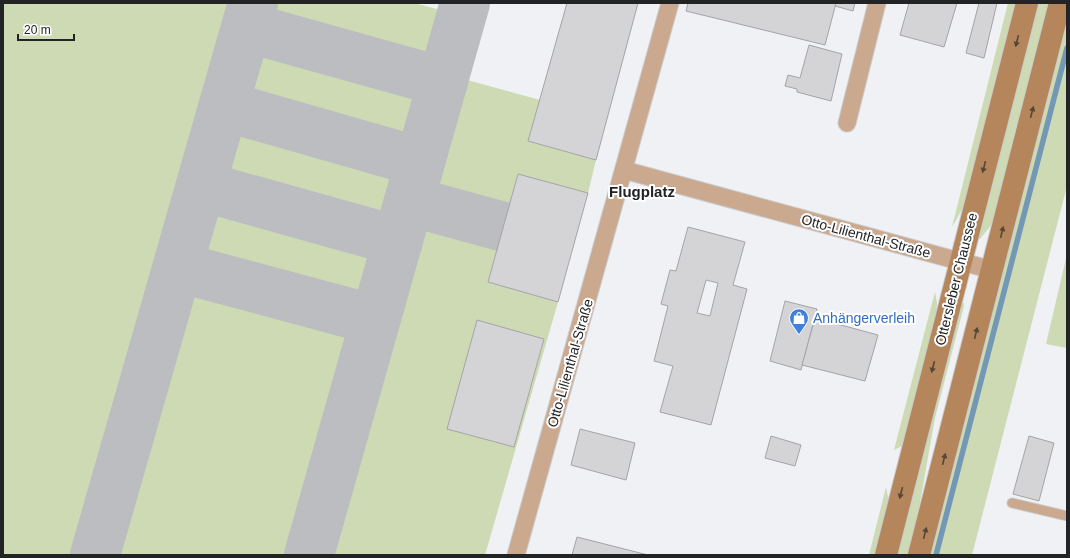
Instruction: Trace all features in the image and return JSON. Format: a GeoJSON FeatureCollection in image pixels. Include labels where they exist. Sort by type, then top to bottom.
{"type":"FeatureCollection","features":[{"type":"Feature","properties":{"kind":"main road","name":"Ottersleber Chaussee"},"geometry":{"type":"LineString","coordinates":[[886,555],[1026,3]]}},
{"type":"Feature","properties":{"kind":"main road"},"geometry":{"type":"LineString","coordinates":[[919,555],[1060,3]]}},
{"type":"Feature","properties":{"kind":"street","name":"Otto-Lilienthal-Straße"},"geometry":{"type":"LineString","coordinates":[[516,555],[670,3]]}},
{"type":"Feature","properties":{"kind":"street"},"geometry":{"type":"LineString","coordinates":[[847,123],[877,3]]}},
{"type":"Feature","properties":{"kind":"street","name":"Otto-Lilienthal-Straße"},"geometry":{"type":"LineString","coordinates":[[624,170],[992,270]]}},
{"type":"Feature","properties":{"kind":"lane"},"geometry":{"type":"LineString","coordinates":[[1012,503],[1067,516]]}},
{"type":"Feature","properties":{"kind":"green space"},"geometry":{"type":"Polygon","coordinates":[[[3,3],[231,3],[74,555],[3,555],[3,3]]]}},
{"type":"Feature","properties":{"kind":"green space"},"geometry":{"type":"Polygon","coordinates":[[[275,3],[414,3],[448,12],[433,66],[270,19],[275,3]]]}},
{"type":"Feature","properties":{"kind":"green space"},"geometry":{"type":"Polygon","coordinates":[[[1008,3],[1016,3],[963,208],[952,227],[1008,3]]]}},
{"type":"Feature","properties":{"kind":"green space"},"geometry":{"type":"Polygon","coordinates":[[[1036,3],[1050,3],[992,224],[980,239],[977,239],[1036,3]]]}},
{"type":"Feature","properties":{"kind":"green space"},"geometry":{"type":"Polygon","coordinates":[[[1067,14],[1067,186],[972,555],[929,555],[1067,14]]]}},
{"type":"Feature","properties":{"kind":"green space"},"geometry":{"type":"Polygon","coordinates":[[[263,47],[425,93],[294,555],[118,555],[220,191],[263,47]]]}},
{"type":"Feature","properties":{"kind":"green space"},"geometry":{"type":"Polygon","coordinates":[[[460,78],[540,100],[528,141],[596,160],[588,193],[518,174],[488,282],[558,302],[485,555],[323,555],[460,78]]]}},
{"type":"Feature","properties":{"kind":"green space"},"geometry":{"type":"Polygon","coordinates":[[[1067,254],[1067,348],[1046,344],[1067,254]]]}},
{"type":"Feature","properties":{"kind":"green space"},"geometry":{"type":"Polygon","coordinates":[[[935,292],[937,303],[936,317],[904,445],[894,450],[935,292]]]}},
{"type":"Feature","properties":{"kind":"green space"},"geometry":{"type":"Polygon","coordinates":[[[961,302],[964,303],[964,306],[935,418],[909,555],[895,555],[961,302]]]}},
{"type":"Feature","properties":{"kind":"green space"},"geometry":{"type":"Polygon","coordinates":[[[886,487],[889,502],[876,555],[869,555],[886,487]]]}},
{"type":"Feature","properties":{"kind":"building"},"geometry":{"type":"Polygon","coordinates":[[[567,3],[638,3],[596,160],[528,141],[567,3]]]}},
{"type":"Feature","properties":{"kind":"building"},"geometry":{"type":"Polygon","coordinates":[[[688,3],[836,3],[825,45],[686,11],[688,3]]]}},
{"type":"Feature","properties":{"kind":"building"},"geometry":{"type":"Polygon","coordinates":[[[836,3],[855,3],[853,11],[835,6],[836,3]]]}},
{"type":"Feature","properties":{"kind":"building"},"geometry":{"type":"Polygon","coordinates":[[[909,3],[957,3],[944,47],[900,35],[909,3]]]}},
{"type":"Feature","properties":{"kind":"building"},"geometry":{"type":"Polygon","coordinates":[[[979,3],[997,3],[984,58],[966,53],[979,3]]]}},
{"type":"Feature","properties":{"kind":"building"},"geometry":{"type":"Polygon","coordinates":[[[809,45],[842,54],[831,101],[797,92],[797,89],[785,86],[788,75],[800,78],[809,45]]]}},
{"type":"Feature","properties":{"kind":"building"},"geometry":{"type":"Polygon","coordinates":[[[518,174],[588,193],[558,302],[488,282],[518,174]]]}},
{"type":"Feature","properties":{"kind":"building"},"geometry":{"type":"Polygon","coordinates":[[[688,227],[745,242],[733,285],[747,289],[711,425],[660,412],[673,366],[654,361],[668,306],[661,304],[670,270],[676,271],[688,227]],[[706,280],[697,313],[710,316],[718,283],[706,280]]]}},
{"type":"Feature","properties":{"kind":"building"},"geometry":{"type":"Polygon","coordinates":[[[785,301],[817,309],[801,370],[770,361],[785,301]]]}},
{"type":"Feature","properties":{"kind":"building"},"geometry":{"type":"Polygon","coordinates":[[[815,318],[878,335],[865,381],[802,365],[815,318]]]}},
{"type":"Feature","properties":{"kind":"building"},"geometry":{"type":"Polygon","coordinates":[[[477,320],[544,339],[514,447],[447,429],[477,320]]]}},
{"type":"Feature","properties":{"kind":"building"},"geometry":{"type":"Polygon","coordinates":[[[580,429],[635,443],[626,480],[571,465],[580,429]]]}},
{"type":"Feature","properties":{"kind":"building"},"geometry":{"type":"Polygon","coordinates":[[[771,436],[801,445],[795,466],[765,458],[771,436]]]}},
{"type":"Feature","properties":{"kind":"building"},"geometry":{"type":"Polygon","coordinates":[[[1029,436],[1054,443],[1039,501],[1013,494],[1029,436]]]}},
{"type":"Feature","properties":{"kind":"building"},"geometry":{"type":"Polygon","coordinates":[[[577,537],[648,555],[572,555],[577,537]]]}},
{"type":"Feature","properties":{"kind":"waterway"},"geometry":{"type":"LineString","coordinates":[[936,555],[1067,48]]}},
{"type":"Feature","properties":{"kind":"taxiway"},"geometry":{"type":"LineString","coordinates":[[95,555],[253,3]]}},
{"type":"Feature","properties":{"kind":"taxiway"},"geometry":{"type":"LineString","coordinates":[[309,555],[465,3]]}},
{"type":"Feature","properties":{"kind":"taxiway"},"geometry":{"type":"LineString","coordinates":[[246,27],[443,82]]}},
{"type":"Feature","properties":{"kind":"taxiway"},"geometry":{"type":"LineString","coordinates":[[224,106],[420,162]]}},
{"type":"Feature","properties":{"kind":"taxiway"},"geometry":{"type":"LineString","coordinates":[[201,186],[398,241]]}},
{"type":"Feature","properties":{"kind":"taxiway"},"geometry":{"type":"LineString","coordinates":[[409,201],[504,227]]}},
{"type":"Feature","properties":{"kind":"taxiway"},"geometry":{"type":"LineString","coordinates":[[178,267],[375,320]]}},
{"type":"Feature","properties":{"kind":"place","name":"Anhängerverleih"},"geometry":{"type":"Point","coordinates":[799,335]}},
{"type":"Feature","properties":{"kind":"district","name":"Flugplatz"},"geometry":{"type":"Point","coordinates":[642,192]}}]}
